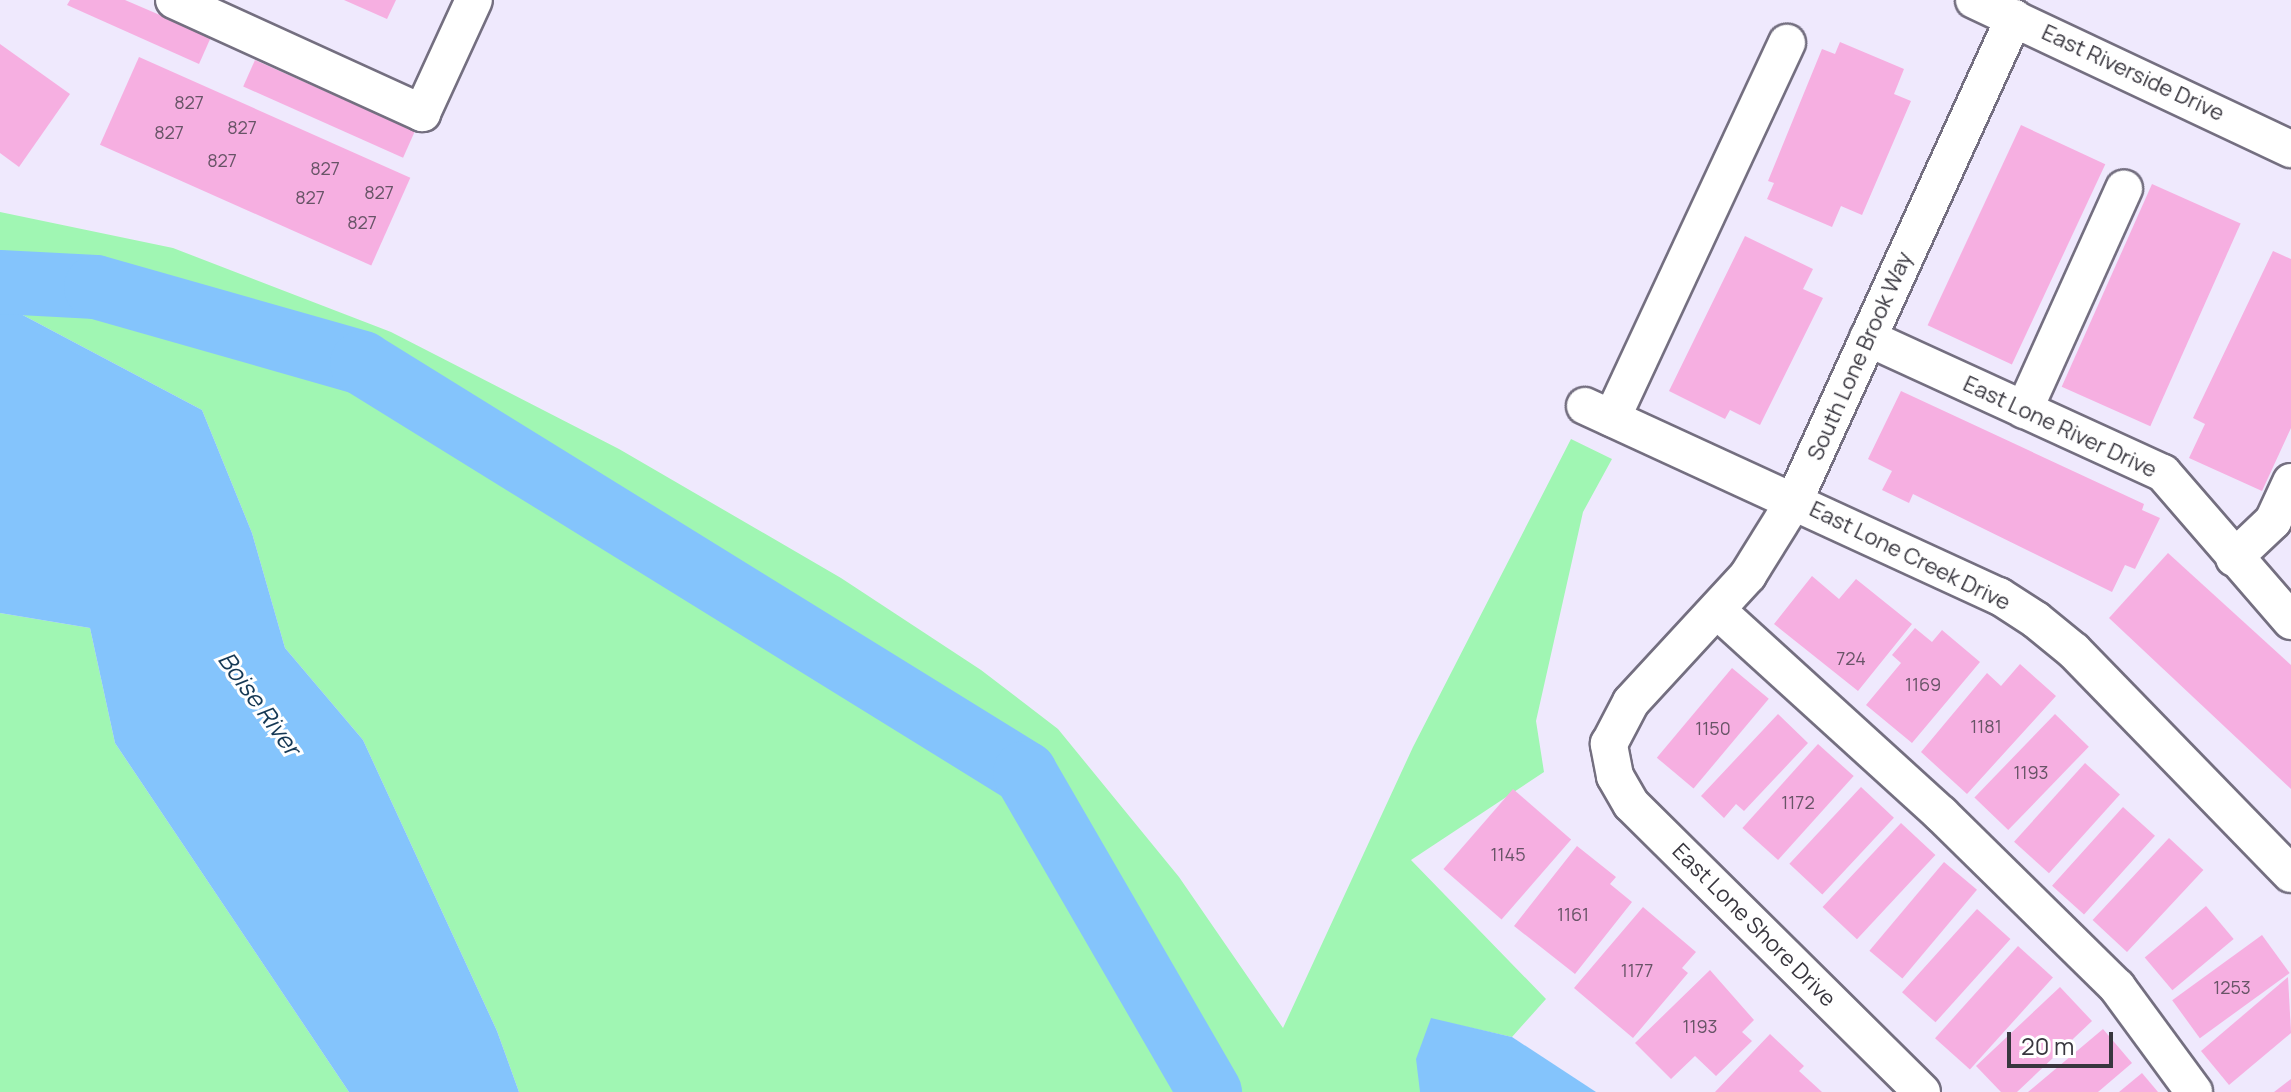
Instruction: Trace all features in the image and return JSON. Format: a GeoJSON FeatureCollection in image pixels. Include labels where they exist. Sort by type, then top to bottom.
{"type":"FeatureCollection","features":[{"type":"Feature","properties":{"kind":"street"},"geometry":{"type":"LineString","coordinates":[[174,0],[422,113],[474,0]]}},
{"type":"Feature","properties":{"kind":"street","name":"East Riverside Drive"},"geometry":{"type":"LineString","coordinates":[[1974,0],[2291,149]]}},
{"type":"Feature","properties":{"kind":"street","name":"South Lone Brook Way"},"geometry":{"type":"LineString","coordinates":[[1609,744],[1631,702],[1719,612],[1794,501],[2014,18]]}},
{"type":"Feature","properties":{"kind":"street","name":"East Lone Creek Drive"},"geometry":{"type":"LineString","coordinates":[[1787,43],[1598,412],[1999,596],[2036,620],[2074,651],[2291,874]]}},
{"type":"Feature","properties":{"kind":"street"},"geometry":{"type":"LineString","coordinates":[[2024,410],[2124,189]]}},
{"type":"Feature","properties":{"kind":"street","name":"East Lone River Drive"},"geometry":{"type":"LineString","coordinates":[[1868,338],[2163,473],[2291,621]]}},
{"type":"Feature","properties":{"kind":"street"},"geometry":{"type":"LineString","coordinates":[[2234,558],[2273,521],[2291,482]]}},
{"type":"Feature","properties":{"kind":"street"},"geometry":{"type":"LineString","coordinates":[[1719,612],[1941,814],[2117,987],[2194,1092]]}},
{"type":"Feature","properties":{"kind":"street","name":"East Lone Shore Drive"},"geometry":{"type":"LineString","coordinates":[[1609,744],[1615,776],[1631,804],[1922,1092]]}},
{"type":"Feature","properties":{"kind":"green space"},"geometry":{"type":"Polygon","coordinates":[[[0,212],[173,248],[391,332],[619,449],[841,578],[981,670],[1058,729],[1179,877],[1283,1028],[1413,747],[1571,439],[1612,459],[1583,512],[1536,721],[1544,772],[1411,860],[1546,999],[1512,1037],[1431,1019],[1450,1092],[519,1092],[497,1031],[363,740],[285,648],[252,533],[202,410],[0,303],[0,212]]]}},
{"type":"Feature","properties":{"kind":"green space"},"geometry":{"type":"Polygon","coordinates":[[[0,613],[90,628],[115,743],[349,1092],[0,1092],[0,613]]]}},
{"type":"Feature","properties":{"kind":"water","name":"Boise River"},"geometry":{"type":"Polygon","coordinates":[[[0,303],[202,410],[252,533],[285,648],[363,740],[497,1031],[519,1092],[349,1092],[115,743],[90,628],[0,613],[0,303]]]}},
{"type":"Feature","properties":{"kind":"water"},"geometry":{"type":"Polygon","coordinates":[[[1431,1018],[1512,1037],[1596,1092],[1420,1092],[1416,1059],[1431,1018]]]}},
{"type":"Feature","properties":{"kind":"building"},"geometry":{"type":"Polygon","coordinates":[[[70,0],[125,0],[211,37],[199,64],[67,5],[70,0]]]}},
{"type":"Feature","properties":{"kind":"building"},"geometry":{"type":"Polygon","coordinates":[[[344,0],[396,0],[387,19],[344,0]]]}},
{"type":"Feature","properties":{"kind":"building"},"geometry":{"type":"Polygon","coordinates":[[[1840,42],[1904,69],[1894,94],[1911,101],[1862,215],[1841,206],[1832,227],[1767,199],[1774,183],[1768,181],[1822,49],[1835,54],[1840,42]]]}},
{"type":"Feature","properties":{"kind":"building"},"geometry":{"type":"Polygon","coordinates":[[[0,44],[70,94],[19,167],[0,153],[0,44]]]}},
{"type":"Feature","properties":{"kind":"building"},"geometry":{"type":"Polygon","coordinates":[[[139,57],[410,178],[371,266],[100,145],[139,57]]]}},
{"type":"Feature","properties":{"kind":"building"},"geometry":{"type":"Polygon","coordinates":[[[255,60],[415,131],[403,158],[243,86],[255,60]]]}},
{"type":"Feature","properties":{"kind":"building"},"geometry":{"type":"Polygon","coordinates":[[[2021,125],[2105,164],[2012,365],[1928,325],[2021,125]]]}},
{"type":"Feature","properties":{"kind":"building"},"geometry":{"type":"Polygon","coordinates":[[[2152,184],[2241,223],[2150,426],[2062,387],[2152,184]]]}},
{"type":"Feature","properties":{"kind":"building"},"geometry":{"type":"Polygon","coordinates":[[[1745,236],[1813,269],[1803,289],[1823,298],[1760,425],[1730,410],[1725,419],[1669,391],[1745,236]]]}},
{"type":"Feature","properties":{"kind":"building"},"geometry":{"type":"Polygon","coordinates":[[[2273,251],[2291,259],[2291,428],[2262,491],[2189,458],[2205,424],[2193,418],[2273,251]]]}},
{"type":"Feature","properties":{"kind":"building"},"geometry":{"type":"Polygon","coordinates":[[[1901,391],[2144,504],[2142,510],[2160,518],[2135,569],[2125,565],[2112,592],[1913,494],[1909,503],[1882,490],[1892,471],[1868,459],[1901,391]]]}},
{"type":"Feature","properties":{"kind":"building"},"geometry":{"type":"Polygon","coordinates":[[[2168,553],[2291,665],[2291,789],[2109,618],[2168,553]]]}},
{"type":"Feature","properties":{"kind":"building"},"geometry":{"type":"Polygon","coordinates":[[[1812,576],[1839,599],[1856,579],[1912,624],[1858,691],[1774,624],[1812,576]]]}},
{"type":"Feature","properties":{"kind":"building"},"geometry":{"type":"Polygon","coordinates":[[[1915,628],[1932,642],[1942,630],[1980,662],[1912,743],[1866,705],[1901,663],[1892,655],[1915,628]]]}},
{"type":"Feature","properties":{"kind":"building"},"geometry":{"type":"Polygon","coordinates":[[[2020,664],[2056,696],[1967,794],[1921,752],[1987,673],[2001,686],[2020,664]]]}},
{"type":"Feature","properties":{"kind":"building"},"geometry":{"type":"Polygon","coordinates":[[[1732,668],[1769,699],[1694,788],[1657,758],[1732,668]]]}},
{"type":"Feature","properties":{"kind":"building"},"geometry":{"type":"Polygon","coordinates":[[[1778,714],[1808,743],[1744,811],[1736,804],[1724,818],[1701,796],[1778,714]]]}},
{"type":"Feature","properties":{"kind":"building"},"geometry":{"type":"Polygon","coordinates":[[[2055,714],[2089,747],[2008,830],[1974,797],[2055,714]]]}},
{"type":"Feature","properties":{"kind":"building"},"geometry":{"type":"Polygon","coordinates":[[[1818,744],[1854,776],[1778,860],[1742,828],[1818,744]]]}},
{"type":"Feature","properties":{"kind":"building"},"geometry":{"type":"Polygon","coordinates":[[[2085,763],[2120,794],[2049,873],[2014,842],[2085,763]]]}},
{"type":"Feature","properties":{"kind":"building"},"geometry":{"type":"Polygon","coordinates":[[[1861,787],[1894,818],[1822,894],[1789,864],[1861,787]]]}},
{"type":"Feature","properties":{"kind":"building"},"geometry":{"type":"Polygon","coordinates":[[[1513,789],[1571,840],[1502,920],[1443,869],[1513,789]]]}},
{"type":"Feature","properties":{"kind":"building"},"geometry":{"type":"Polygon","coordinates":[[[2123,807],[2155,836],[2084,915],[2052,886],[2123,807]]]}},
{"type":"Feature","properties":{"kind":"building"},"geometry":{"type":"Polygon","coordinates":[[[1901,823],[1935,855],[1857,939],[1823,907],[1901,823]]]}},
{"type":"Feature","properties":{"kind":"building"},"geometry":{"type":"Polygon","coordinates":[[[2169,838],[2203,870],[2127,952],[2093,920],[2169,838]]]}},
{"type":"Feature","properties":{"kind":"building"},"geometry":{"type":"Polygon","coordinates":[[[1577,846],[1616,877],[1610,884],[1632,902],[1575,974],[1514,926],[1577,846]]]}},
{"type":"Feature","properties":{"kind":"building"},"geometry":{"type":"Polygon","coordinates":[[[1944,862],[1977,890],[1902,979],[1869,951],[1944,862]]]}},
{"type":"Feature","properties":{"kind":"building"},"geometry":{"type":"Polygon","coordinates":[[[2206,906],[2234,939],[2172,990],[2145,957],[2206,906]]]}},
{"type":"Feature","properties":{"kind":"building"},"geometry":{"type":"Polygon","coordinates":[[[1643,907],[1696,952],[1682,968],[1688,973],[1633,1038],[1574,988],[1643,907]]]}},
{"type":"Feature","properties":{"kind":"building"},"geometry":{"type":"Polygon","coordinates":[[[1977,909],[2010,939],[1935,1022],[1902,992],[1977,909]]]}},
{"type":"Feature","properties":{"kind":"building"},"geometry":{"type":"Polygon","coordinates":[[[2262,935],[2290,973],[2200,1038],[2172,1000],[2262,935]]]}},
{"type":"Feature","properties":{"kind":"building"},"geometry":{"type":"Polygon","coordinates":[[[2018,946],[2053,977],[1970,1070],[1935,1038],[2018,946]]]}},
{"type":"Feature","properties":{"kind":"building"},"geometry":{"type":"Polygon","coordinates":[[[1710,970],[1754,1020],[1742,1032],[1752,1041],[1716,1076],[1695,1056],[1671,1079],[1635,1043],[1710,970]]]}},
{"type":"Feature","properties":{"kind":"building"},"geometry":{"type":"Polygon","coordinates":[[[2288,977],[2291,1033],[2229,1085],[2201,1051],[2288,977]]]}},
{"type":"Feature","properties":{"kind":"building"},"geometry":{"type":"Polygon","coordinates":[[[2060,987],[2092,1021],[2017,1092],[2001,1092],[1976,1066],[2060,987]]]}},
{"type":"Feature","properties":{"kind":"building"},"geometry":{"type":"Polygon","coordinates":[[[2103,1029],[2132,1063],[2098,1092],[2028,1092],[2103,1029]]]}},
{"type":"Feature","properties":{"kind":"building"},"geometry":{"type":"Polygon","coordinates":[[[1770,1034],[1804,1066],[1799,1071],[1822,1092],[1715,1092],[1770,1034]]]}},
{"type":"Feature","properties":{"kind":"building"},"geometry":{"type":"Polygon","coordinates":[[[2142,1073],[2158,1092],[2119,1092],[2142,1073]]]}},
{"type":"Feature","properties":{"kind":"building"},"geometry":{"type":"Polygon","coordinates":[[[2291,1079],[2291,1092],[2274,1092],[2291,1079]]]}},
{"type":"Feature","properties":{"kind":"waterway"},"geometry":{"type":"LineString","coordinates":[[0,282],[96,287],[362,363],[1025,773],[1210,1092]]}}]}
